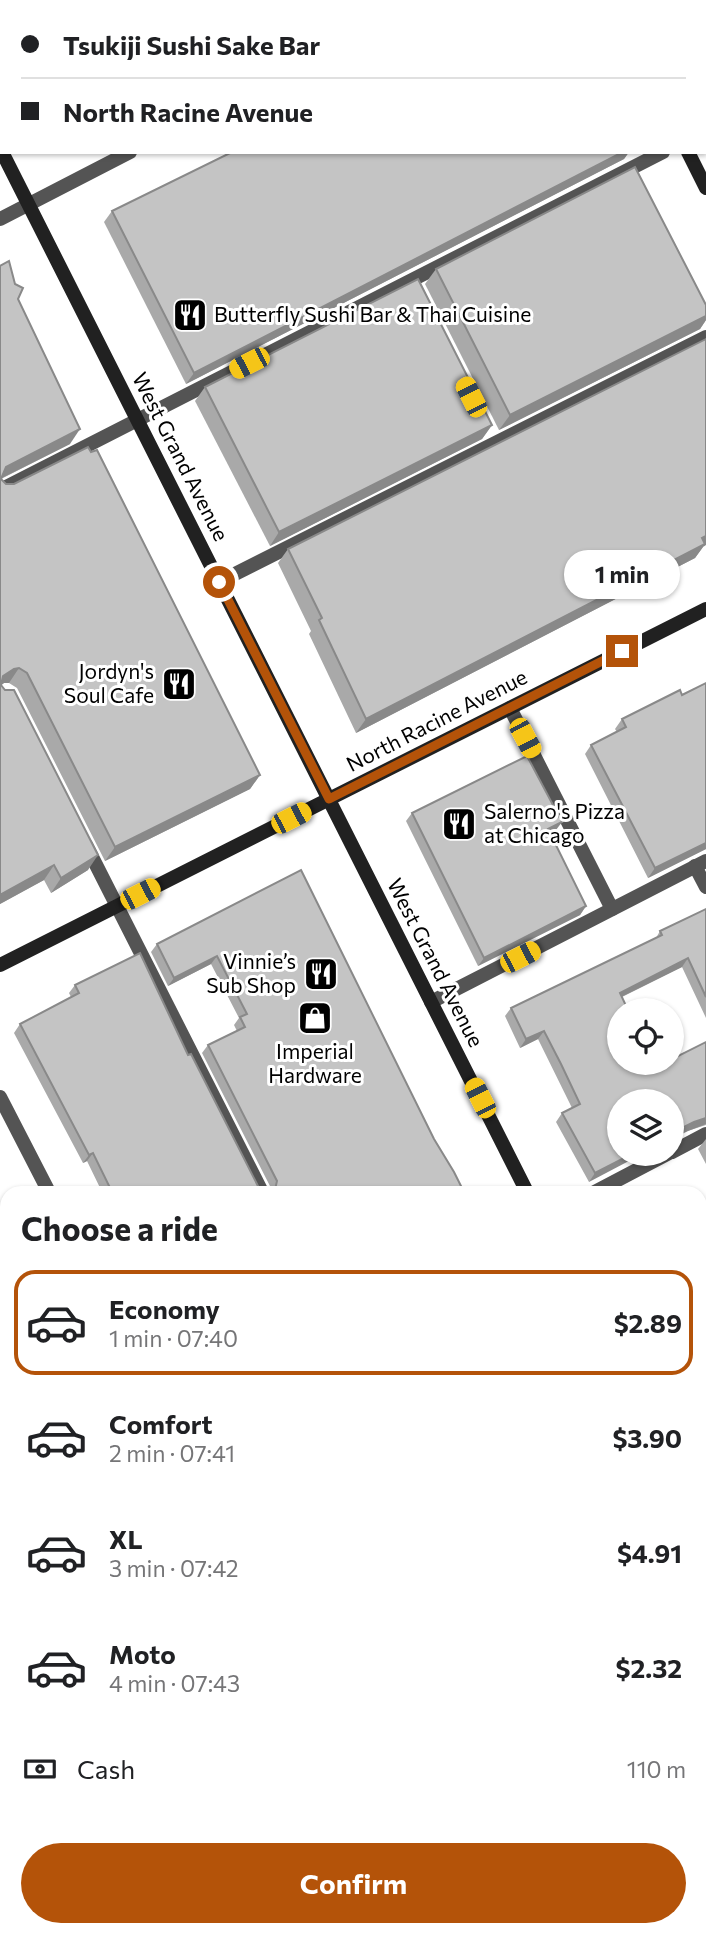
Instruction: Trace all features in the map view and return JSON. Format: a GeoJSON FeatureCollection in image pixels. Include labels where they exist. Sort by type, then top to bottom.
{"type":"FeatureCollection","features":[{"type":"Feature","properties":{"kind":"main road","name":"West Grand Avenue"},"geometry":{"type":"LineString","coordinates":[[3,154],[524,1186]]}},
{"type":"Feature","properties":{"kind":"main road"},"geometry":{"type":"LineString","coordinates":[[689,154],[706,188]]}},
{"type":"Feature","properties":{"kind":"main road","name":"North Racine Avenue"},"geometry":{"type":"LineString","coordinates":[[0,965],[706,609]]}},
{"type":"Feature","properties":{"kind":"street"},"geometry":{"type":"LineString","coordinates":[[0,219],[126,154]]}},
{"type":"Feature","properties":{"kind":"street"},"geometry":{"type":"LineString","coordinates":[[0,491],[138,420],[415,286],[659,154]]}},
{"type":"Feature","properties":{"kind":"street"},"geometry":{"type":"LineString","coordinates":[[219,582],[492,437],[706,337]]}},
{"type":"Feature","properties":{"kind":"street"},"geometry":{"type":"LineString","coordinates":[[510,708],[612,909]]}},
{"type":"Feature","properties":{"kind":"street"},"geometry":{"type":"LineString","coordinates":[[81,836],[259,1186]]}},
{"type":"Feature","properties":{"kind":"street"},"geometry":{"type":"LineString","coordinates":[[431,1002],[701,864],[706,887]]}},
{"type":"Feature","properties":{"kind":"street"},"geometry":{"type":"LineString","coordinates":[[0,1097],[46,1186]]}},
{"type":"Feature","properties":{"kind":"street"},"geometry":{"type":"LineString","coordinates":[[684,1146],[706,1134]]}},
{"type":"Feature","properties":{"kind":"street"},"geometry":{"type":"LineString","coordinates":[[607,1186],[646,1166]]}},
{"type":"Feature","properties":{"kind":"building"},"geometry":{"type":"Polygon","coordinates":[[[228,154],[619,154],[194,373],[112,211],[228,154]]]}},
{"type":"Feature","properties":{"kind":"building"},"geometry":{"type":"Polygon","coordinates":[[[635,167],[706,305],[706,316],[510,415],[436,269],[635,167]]]}},
{"type":"Feature","properties":{"kind":"building"},"geometry":{"type":"Polygon","coordinates":[[[9,261],[15,284],[23,288],[18,299],[80,429],[6,467],[1,479],[6,484],[14,484],[88,447],[91,452],[97,450],[260,775],[115,847],[27,673],[19,668],[14,669],[3,676],[1,685],[5,690],[14,690],[98,855],[61,878],[54,865],[0,895],[0,266],[9,261]]]}},
{"type":"Feature","properties":{"kind":"building"},"geometry":{"type":"Polygon","coordinates":[[[418,279],[492,425],[279,532],[205,387],[418,279]]]}},
{"type":"Feature","properties":{"kind":"building"},"geometry":{"type":"Polygon","coordinates":[[[706,339],[706,536],[702,538],[705,544],[366,719],[319,620],[322,618],[288,549],[706,339]]]}},
{"type":"Feature","properties":{"kind":"building"},"geometry":{"type":"Polygon","coordinates":[[[706,683],[706,843],[655,868],[591,745],[626,727],[622,719],[680,690],[682,695],[706,683]]]}},
{"type":"Feature","properties":{"kind":"building"},"geometry":{"type":"Polygon","coordinates":[[[527,756],[562,822],[548,829],[586,906],[484,958],[412,813],[527,756]]]}},
{"type":"Feature","properties":{"kind":"building"},"geometry":{"type":"Polygon","coordinates":[[[301,870],[434,1139],[461,1186],[276,1186],[277,1181],[208,1045],[245,1027],[240,1017],[247,1014],[217,956],[174,978],[157,944],[301,870]]]}},
{"type":"Feature","properties":{"kind":"building"},"geometry":{"type":"Polygon","coordinates":[[[706,909],[706,997],[688,958],[620,993],[622,998],[607,998],[607,1075],[684,1075],[684,1053],[706,1042],[706,1118],[684,1127],[684,1089],[607,1089],[609,1166],[595,1173],[562,1113],[580,1104],[561,1064],[544,1031],[526,1039],[511,1008],[662,935],[660,931],[706,909]]]}},
{"type":"Feature","properties":{"kind":"building"},"geometry":{"type":"Polygon","coordinates":[[[140,953],[188,1055],[191,1054],[258,1186],[109,1186],[93,1153],[89,1155],[20,1024],[79,993],[75,985],[140,953]]]}},
{"type":"Feature","properties":{"kind":"place","name":"Butterfly Sushi Bar & Thai Cuisine"},"geometry":{"type":"Point","coordinates":[190,315]}},
{"type":"Feature","properties":{"kind":"place","name":"Jordyn's Soul Cafe"},"geometry":{"type":"Point","coordinates":[179,684]}},
{"type":"Feature","properties":{"kind":"place","name":"Salerno's Pizza at Chicago"},"geometry":{"type":"Point","coordinates":[459,824]}},
{"type":"Feature","properties":{"kind":"place","name":"Vinnie’s Sub Shop"},"geometry":{"type":"Point","coordinates":[321,974]}},
{"type":"Feature","properties":{"kind":"place","name":"Imperial Hardware"},"geometry":{"type":"Point","coordinates":[315,1018]}},
{"type":"Feature","properties":{"kind":"route"},"geometry":{"type":"LineString","coordinates":[[219,582],[329,799],[622,651]]}}]}
